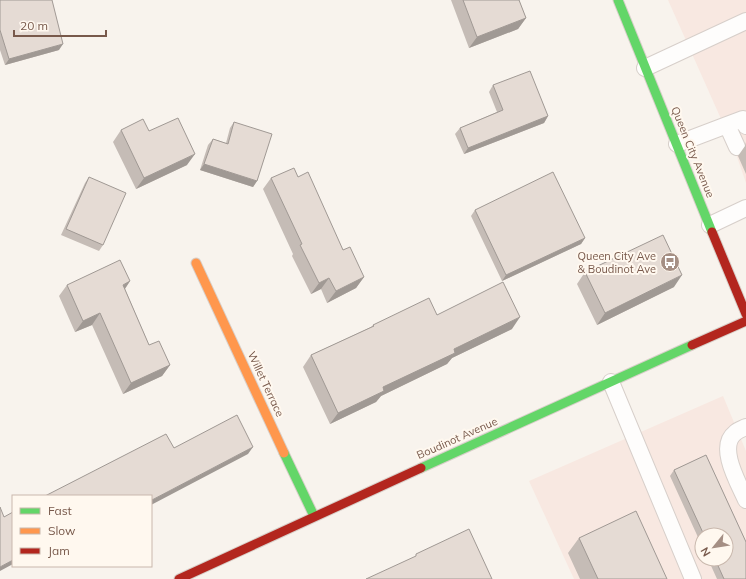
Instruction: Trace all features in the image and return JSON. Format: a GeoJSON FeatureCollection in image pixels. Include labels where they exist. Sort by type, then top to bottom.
{"type":"FeatureCollection","features":[{"type":"Feature","properties":{"kind":"street","name":"Queen City Avenue"},"geometry":{"type":"LineString","coordinates":[[618,0],[746,314]]}},
{"type":"Feature","properties":{"kind":"street","name":"Willet Terrace"},"geometry":{"type":"LineString","coordinates":[[196,263],[314,516]]}},
{"type":"Feature","properties":{"kind":"street","name":"Boudinot Avenue"},"geometry":{"type":"LineString","coordinates":[[179,579],[314,516],[746,321]]}},
{"type":"Feature","properties":{"kind":"lane"},"geometry":{"type":"LineString","coordinates":[[645,68],[746,21]]}},
{"type":"Feature","properties":{"kind":"lane"},"geometry":{"type":"LineString","coordinates":[[677,144],[743,119],[746,126]]}},
{"type":"Feature","properties":{"kind":"lane"},"geometry":{"type":"LineString","coordinates":[[727,125],[737,147]]}},
{"type":"Feature","properties":{"kind":"lane"},"geometry":{"type":"LineString","coordinates":[[710,225],[746,208]]}},
{"type":"Feature","properties":{"kind":"lane"},"geometry":{"type":"LineString","coordinates":[[611,382],[693,579]]}},
{"type":"Feature","properties":{"kind":"lane"},"geometry":{"type":"LineString","coordinates":[[746,427],[734,433],[729,443],[727,455],[746,500]]}},
{"type":"Feature","properties":{"kind":"shaded area"},"geometry":{"type":"Polygon","coordinates":[[[668,0],[746,0],[746,183],[734,148],[668,0]]]}},
{"type":"Feature","properties":{"kind":"shaded area"},"geometry":{"type":"Polygon","coordinates":[[[723,396],[746,451],[746,579],[574,579],[529,481],[723,396]]]}},
{"type":"Feature","properties":{"kind":"building"},"geometry":{"type":"Polygon","coordinates":[[[0,0],[52,0],[63,44],[9,59],[0,30],[0,0]]]}},
{"type":"Feature","properties":{"kind":"building"},"geometry":{"type":"Polygon","coordinates":[[[463,0],[519,0],[526,18],[477,37],[463,0]]]}},
{"type":"Feature","properties":{"kind":"building"},"geometry":{"type":"Polygon","coordinates":[[[530,71],[548,116],[468,148],[460,128],[503,110],[493,85],[530,71]]]}},
{"type":"Feature","properties":{"kind":"building"},"geometry":{"type":"Polygon","coordinates":[[[178,118],[195,154],[144,178],[121,130],[143,119],[149,131],[178,118]]]}},
{"type":"Feature","properties":{"kind":"building"},"geometry":{"type":"Polygon","coordinates":[[[234,122],[272,134],[257,181],[204,164],[213,139],[228,144],[234,122]]]}},
{"type":"Feature","properties":{"kind":"building"},"geometry":{"type":"Polygon","coordinates":[[[294,168],[298,177],[308,172],[343,250],[350,247],[364,277],[336,291],[329,278],[319,283],[300,245],[302,244],[271,178],[294,168]]]}},
{"type":"Feature","properties":{"kind":"building"},"geometry":{"type":"Polygon","coordinates":[[[553,172],[585,238],[506,275],[475,210],[553,172]]]}},
{"type":"Feature","properties":{"kind":"building"},"geometry":{"type":"Polygon","coordinates":[[[89,177],[126,193],[103,245],[66,229],[89,177]]]}},
{"type":"Feature","properties":{"kind":"building"},"geometry":{"type":"Polygon","coordinates":[[[663,235],[682,275],[605,313],[585,272],[663,235]]]}},
{"type":"Feature","properties":{"kind":"building"},"geometry":{"type":"Polygon","coordinates":[[[120,260],[130,281],[123,285],[149,345],[159,341],[170,365],[131,383],[100,313],[83,321],[67,285],[120,260]]]}},
{"type":"Feature","properties":{"kind":"building"},"geometry":{"type":"Polygon","coordinates":[[[503,282],[520,317],[454,349],[455,353],[383,387],[384,391],[338,413],[311,355],[374,326],[373,325],[429,298],[437,315],[503,282]]]}},
{"type":"Feature","properties":{"kind":"building"},"geometry":{"type":"Polygon","coordinates":[[[237,415],[253,447],[152,500],[152,495],[47,495],[166,434],[174,448],[237,415]]]}},
{"type":"Feature","properties":{"kind":"building"},"geometry":{"type":"Polygon","coordinates":[[[706,455],[746,542],[746,579],[724,579],[719,567],[734,567],[734,527],[700,527],[674,470],[706,455]]]}},
{"type":"Feature","properties":{"kind":"building"},"geometry":{"type":"Polygon","coordinates":[[[0,507],[4,517],[12,513],[12,561],[0,567],[0,507]]]}},
{"type":"Feature","properties":{"kind":"building"},"geometry":{"type":"Polygon","coordinates":[[[636,511],[667,579],[598,579],[579,538],[636,511]]]}},
{"type":"Feature","properties":{"kind":"building"},"geometry":{"type":"Polygon","coordinates":[[[469,529],[492,579],[366,579],[416,556],[416,554],[469,529]]]}},
{"type":"Feature","properties":{"kind":"traffic: fast"},"geometry":{"type":"LineString","coordinates":[[618,0],[712,232]]}},
{"type":"Feature","properties":{"kind":"traffic: fast"},"geometry":{"type":"LineString","coordinates":[[421,468],[692,345]]}},
{"type":"Feature","properties":{"kind":"traffic: fast"},"geometry":{"type":"LineString","coordinates":[[284,453],[314,516]]}},
{"type":"Feature","properties":{"kind":"traffic: slow"},"geometry":{"type":"LineString","coordinates":[[196,263],[284,453]]}},
{"type":"Feature","properties":{"kind":"traffic: jam"},"geometry":{"type":"LineString","coordinates":[[712,232],[746,314]]}},
{"type":"Feature","properties":{"kind":"traffic: jam"},"geometry":{"type":"LineString","coordinates":[[692,345],[746,321]]}},
{"type":"Feature","properties":{"kind":"traffic: jam"},"geometry":{"type":"LineString","coordinates":[[179,579],[421,468]]}},
{"type":"Feature","properties":{"kind":"place","name":"Queen City Ave & Boudinot Ave"},"geometry":{"type":"Point","coordinates":[670,262]}}]}
